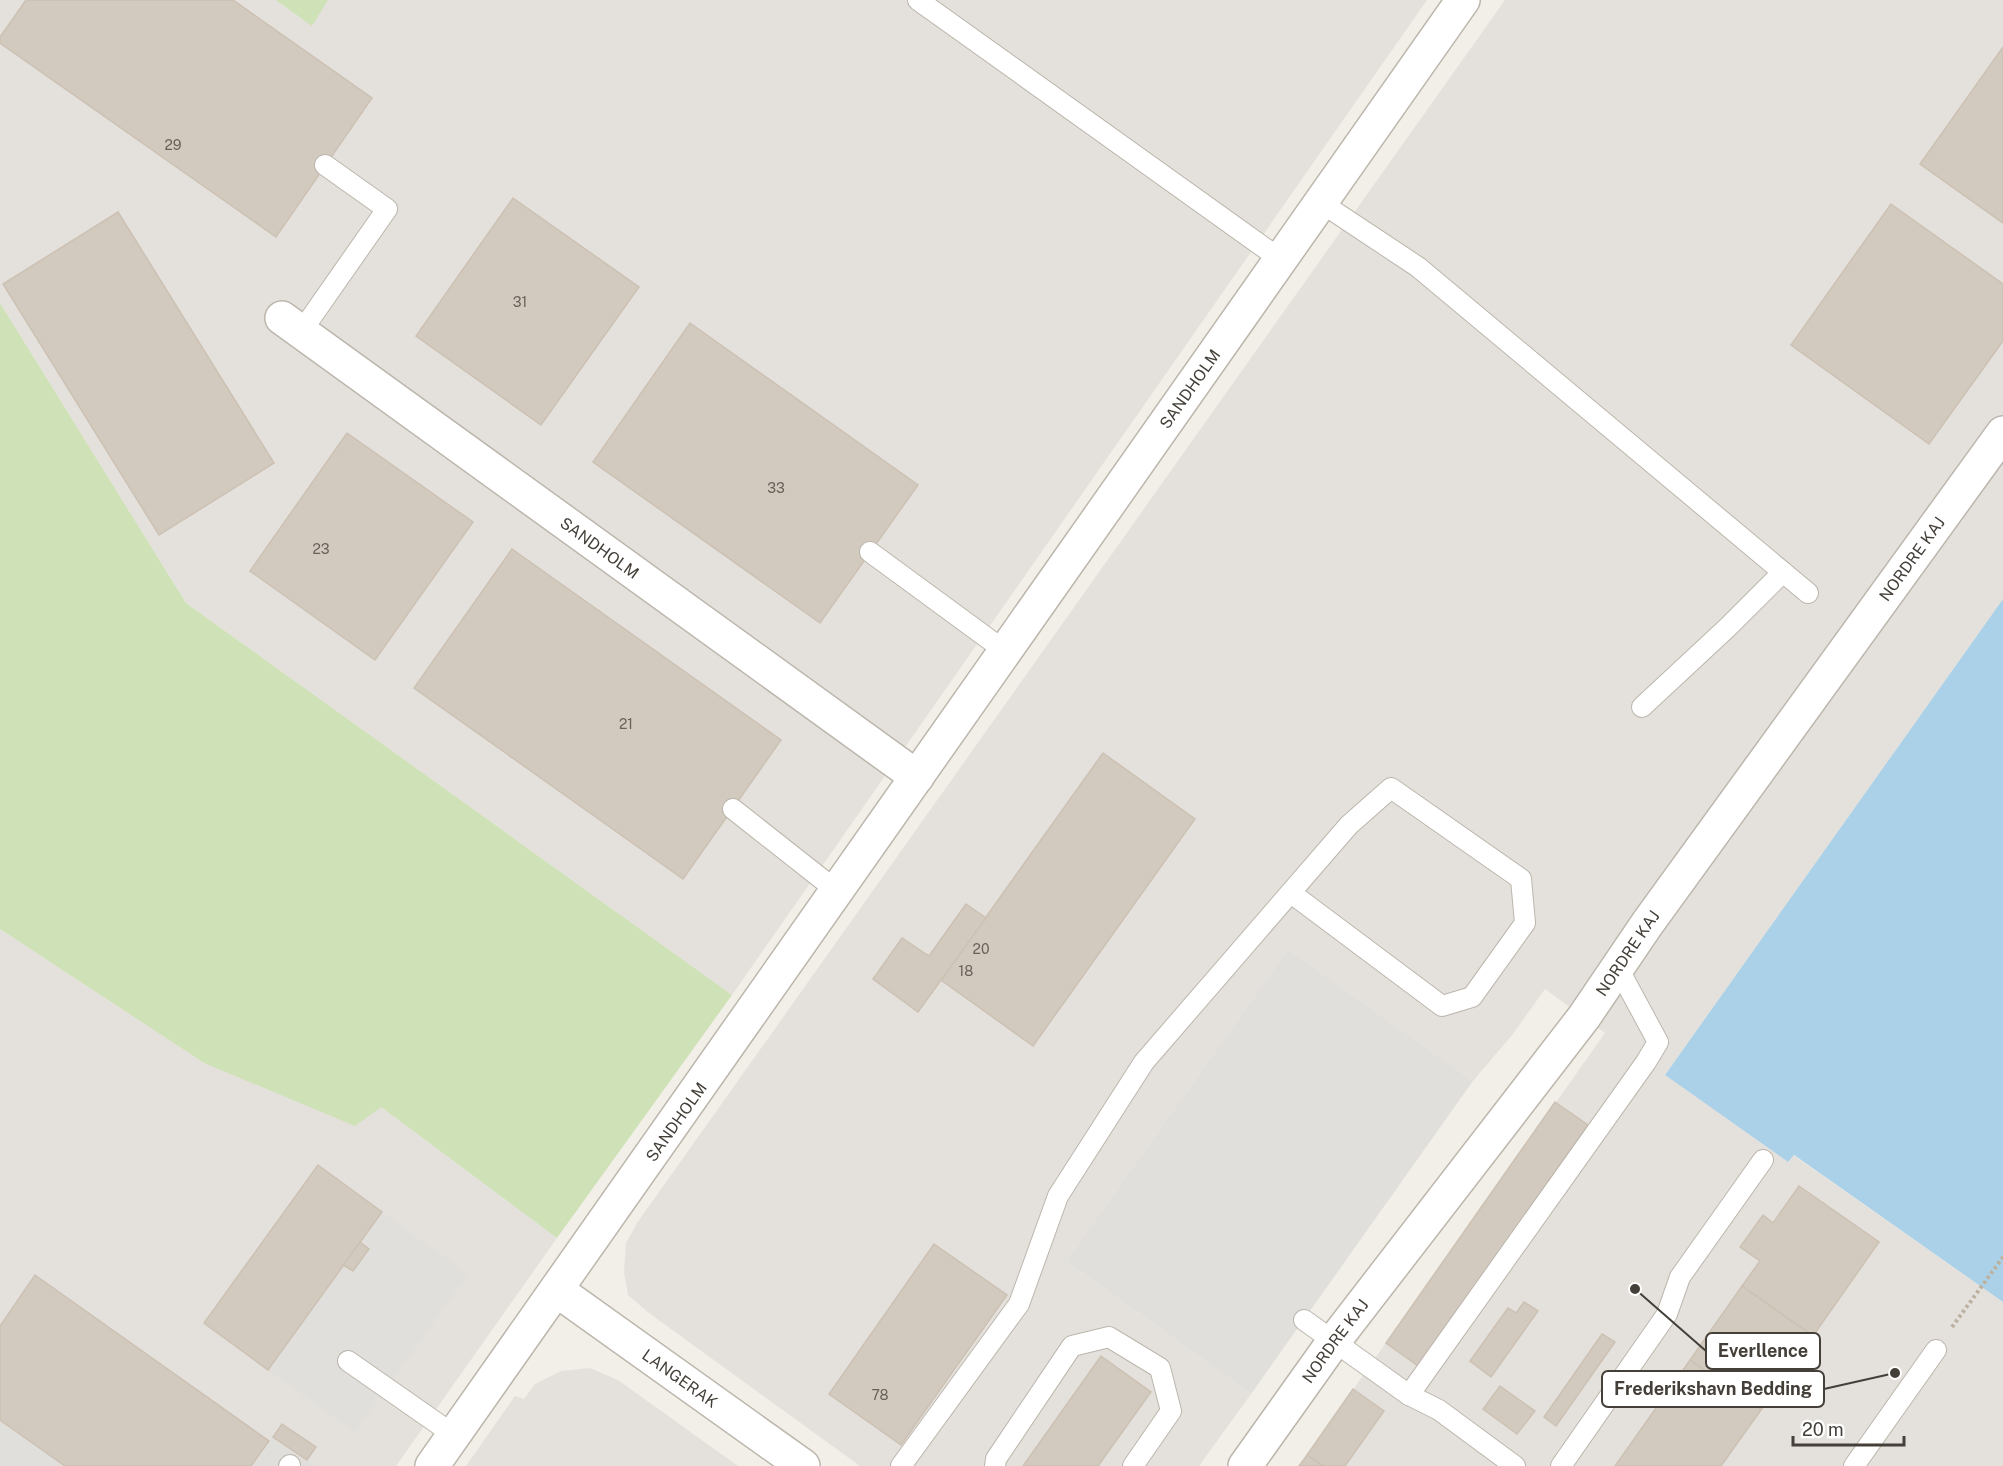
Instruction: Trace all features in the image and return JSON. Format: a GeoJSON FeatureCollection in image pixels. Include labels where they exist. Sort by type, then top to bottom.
{"type":"FeatureCollection","features":[{"type":"Feature","properties":{"kind":"street","name":"SANDHOLM"},"geometry":{"type":"LineString","coordinates":[[432,1466],[558,1291],[1463,0]]}},
{"type":"Feature","properties":{"kind":"street","name":"SANDHOLM"},"geometry":{"type":"LineString","coordinates":[[291,325],[917,777]]}},
{"type":"Feature","properties":{"kind":"street","name":"NORDRE KAJ"},"geometry":{"type":"LineString","coordinates":[[1245,1466],[1334,1341],[1584,1017],[1661,904],[2003,433]]}},
{"type":"Feature","properties":{"kind":"street","name":"LANGERAK"},"geometry":{"type":"LineString","coordinates":[[558,1291],[803,1466]]}},
{"type":"Feature","properties":{"kind":"lane"},"geometry":{"type":"LineString","coordinates":[[918,0],[1280,259]]}},
{"type":"Feature","properties":{"kind":"lane"},"geometry":{"type":"LineString","coordinates":[[291,325],[387,209],[325,165]]}},
{"type":"Feature","properties":{"kind":"lane"},"geometry":{"type":"LineString","coordinates":[[1320,202],[1418,267],[1808,593]]}},
{"type":"Feature","properties":{"kind":"lane"},"geometry":{"type":"LineString","coordinates":[[870,552],[1005,651]]}},
{"type":"Feature","properties":{"kind":"lane"},"geometry":{"type":"LineString","coordinates":[[1642,707],[1783,572]]}},
{"type":"Feature","properties":{"kind":"lane"},"geometry":{"type":"LineString","coordinates":[[901,1466],[1019,1304],[1058,1196],[1144,1062],[1349,825],[1391,788],[1521,879],[1525,923],[1472,997],[1442,1006],[1291,893]]}},
{"type":"Feature","properties":{"kind":"lane"},"geometry":{"type":"LineString","coordinates":[[733,809],[837,891]]}},
{"type":"Feature","properties":{"kind":"lane"},"geometry":{"type":"LineString","coordinates":[[1409,1395],[1658,1042],[1618,968]]}},
{"type":"Feature","properties":{"kind":"lane"},"geometry":{"type":"LineString","coordinates":[[1561,1466],[1667,1314],[1680,1277],[1763,1160]]}},
{"type":"Feature","properties":{"kind":"lane"},"geometry":{"type":"LineString","coordinates":[[1304,1320],[1409,1395],[1438,1410],[1515,1466]]}},
{"type":"Feature","properties":{"kind":"lane"},"geometry":{"type":"LineString","coordinates":[[995,1466],[996,1460],[1072,1346],[1109,1337],[1160,1368],[1171,1411],[1133,1466]]}},
{"type":"Feature","properties":{"kind":"lane"},"geometry":{"type":"LineString","coordinates":[[1854,1466],[1936,1350]]}},
{"type":"Feature","properties":{"kind":"lane"},"geometry":{"type":"LineString","coordinates":[[348,1361],[454,1435]]}},
{"type":"Feature","properties":{"kind":"path"},"geometry":{"type":"LineString","coordinates":[[1936,1350],[2003,1257]]}},
{"type":"Feature","properties":{"kind":"shaded area"},"geometry":{"type":"Polygon","coordinates":[[[0,0],[1427,0],[732,995],[186,603],[0,303],[0,0]]]}},
{"type":"Feature","properties":{"kind":"shaded area"},"geometry":{"type":"Polygon","coordinates":[[[1505,0],[2003,0],[2003,599],[1665,1075],[1788,1162],[1793,1155],[2003,1302],[2003,1466],[1299,1466],[1605,1033],[1545,989],[1513,1034],[1473,1081],[1288,949],[1066,1261],[1251,1394],[1199,1466],[860,1466],[649,1313],[628,1295],[624,1272],[626,1243],[637,1223],[1505,0]]]}},
{"type":"Feature","properties":{"kind":"shaded area"},"geometry":{"type":"Polygon","coordinates":[[[0,929],[204,1063],[381,1107],[557,1238],[396,1466],[0,1466],[0,929]]]}},
{"type":"Feature","properties":{"kind":"shaded area"},"geometry":{"type":"Polygon","coordinates":[[[1288,949],[1473,1081],[1251,1394],[1066,1261],[1288,949]]]}},
{"type":"Feature","properties":{"kind":"shaded area"},"geometry":{"type":"Polygon","coordinates":[[[382,1212],[468,1274],[355,1432],[268,1370],[343,1265],[353,1271],[369,1249],[360,1242],[382,1212]]]}},
{"type":"Feature","properties":{"kind":"shaded area"},"geometry":{"type":"Polygon","coordinates":[[[590,1368],[618,1380],[738,1466],[466,1466],[515,1396],[524,1399],[535,1384],[561,1371],[590,1368]]]}},
{"type":"Feature","properties":{"kind":"shaded area"},"geometry":{"type":"Polygon","coordinates":[[[0,1420],[65,1466],[0,1466],[0,1420]]]}},
{"type":"Feature","properties":{"kind":"shaded area"},"geometry":{"type":"Polygon","coordinates":[[[273,1437],[307,1460],[315,1466],[251,1466],[273,1437]]]}},
{"type":"Feature","properties":{"kind":"green space"},"geometry":{"type":"Polygon","coordinates":[[[276,0],[328,0],[312,26],[276,0]]]}},
{"type":"Feature","properties":{"kind":"green space"},"geometry":{"type":"Polygon","coordinates":[[[0,303],[186,603],[732,995],[557,1238],[381,1107],[355,1126],[204,1063],[0,929],[0,303]]]}},
{"type":"Feature","properties":{"kind":"water"},"geometry":{"type":"Polygon","coordinates":[[[2003,599],[2003,1302],[1794,1155],[1788,1162],[1665,1075],[2003,599]]]}},
{"type":"Feature","properties":{"kind":"building"},"geometry":{"type":"Polygon","coordinates":[[[26,0],[233,0],[372,98],[276,237],[0,43],[0,37],[26,0]]]}},
{"type":"Feature","properties":{"kind":"building"},"geometry":{"type":"Polygon","coordinates":[[[2003,47],[2003,223],[1920,164],[2003,47]]]}},
{"type":"Feature","properties":{"kind":"building"},"geometry":{"type":"Polygon","coordinates":[[[513,198],[639,287],[541,425],[416,336],[513,198]]]}},
{"type":"Feature","properties":{"kind":"building"},"geometry":{"type":"Polygon","coordinates":[[[1891,204],[2003,284],[2003,341],[1929,444],[1791,345],[1891,204]]]}},
{"type":"Feature","properties":{"kind":"building"},"geometry":{"type":"Polygon","coordinates":[[[118,212],[274,463],[159,535],[3,284],[118,212]]]}},
{"type":"Feature","properties":{"kind":"building"},"geometry":{"type":"Polygon","coordinates":[[[690,323],[918,485],[820,623],[593,462],[690,323]]]}},
{"type":"Feature","properties":{"kind":"building"},"geometry":{"type":"Polygon","coordinates":[[[347,433],[473,522],[375,660],[250,571],[347,433]]]}},
{"type":"Feature","properties":{"kind":"building"},"geometry":{"type":"Polygon","coordinates":[[[512,549],[781,740],[683,879],[414,688],[512,549]]]}},
{"type":"Feature","properties":{"kind":"building"},"geometry":{"type":"Polygon","coordinates":[[[1103,753],[1195,819],[1033,1046],[941,980],[1103,753]]]}},
{"type":"Feature","properties":{"kind":"building"},"geometry":{"type":"Polygon","coordinates":[[[966,904],[986,918],[918,1012],[873,979],[902,938],[929,956],[966,904]]]}},
{"type":"Feature","properties":{"kind":"building"},"geometry":{"type":"Polygon","coordinates":[[[1555,1102],[1588,1125],[1418,1366],[1386,1343],[1555,1102]]]}},
{"type":"Feature","properties":{"kind":"building"},"geometry":{"type":"Polygon","coordinates":[[[318,1165],[382,1212],[268,1370],[204,1323],[318,1165]]]}},
{"type":"Feature","properties":{"kind":"building"},"geometry":{"type":"Polygon","coordinates":[[[1799,1186],[1879,1242],[1813,1336],[1742,1286],[1760,1261],[1740,1247],[1763,1215],[1773,1223],[1799,1186]]]}},
{"type":"Feature","properties":{"kind":"building"},"geometry":{"type":"Polygon","coordinates":[[[360,1242],[369,1249],[353,1271],[343,1265],[360,1242]]]}},
{"type":"Feature","properties":{"kind":"building"},"geometry":{"type":"Polygon","coordinates":[[[934,1244],[1007,1295],[901,1445],[829,1394],[934,1244]]]}},
{"type":"Feature","properties":{"kind":"building"},"geometry":{"type":"Polygon","coordinates":[[[35,1275],[269,1441],[251,1466],[65,1466],[0,1420],[0,1326],[35,1275]]]}},
{"type":"Feature","properties":{"kind":"building"},"geometry":{"type":"Polygon","coordinates":[[[1742,1286],[1813,1336],[1761,1410],[1690,1360],[1742,1286]]]}},
{"type":"Feature","properties":{"kind":"building"},"geometry":{"type":"Polygon","coordinates":[[[1524,1302],[1538,1311],[1491,1377],[1470,1361],[1508,1308],[1516,1313],[1524,1302]]]}},
{"type":"Feature","properties":{"kind":"building"},"geometry":{"type":"Polygon","coordinates":[[[1602,1334],[1615,1342],[1556,1426],[1544,1417],[1602,1334]]]}},
{"type":"Feature","properties":{"kind":"building"},"geometry":{"type":"Polygon","coordinates":[[[1101,1356],[1151,1392],[1098,1466],[1023,1466],[1101,1356]]]}},
{"type":"Feature","properties":{"kind":"building"},"geometry":{"type":"Polygon","coordinates":[[[1690,1360],[1761,1410],[1721,1466],[1615,1466],[1690,1360]]]}},
{"type":"Feature","properties":{"kind":"building"},"geometry":{"type":"Polygon","coordinates":[[[1500,1386],[1535,1411],[1517,1434],[1483,1409],[1500,1386]]]}},
{"type":"Feature","properties":{"kind":"building"},"geometry":{"type":"Polygon","coordinates":[[[1353,1389],[1384,1411],[1345,1466],[1323,1466],[1307,1455],[1353,1389]]]}},
{"type":"Feature","properties":{"kind":"building"},"geometry":{"type":"Polygon","coordinates":[[[282,1424],[316,1447],[307,1460],[273,1437],[282,1424]]]}},
{"type":"Feature","properties":{"kind":"building"},"geometry":{"type":"Polygon","coordinates":[[[1307,1455],[1323,1466],[1299,1466],[1307,1455]]]}},
{"type":"Feature","properties":{"kind":"place","name":"Everllence"},"geometry":{"type":"Point","coordinates":[1635,1289]}},
{"type":"Feature","properties":{"kind":"place","name":"Frederikshavn Bedding"},"geometry":{"type":"Point","coordinates":[1895,1373]}}]}
